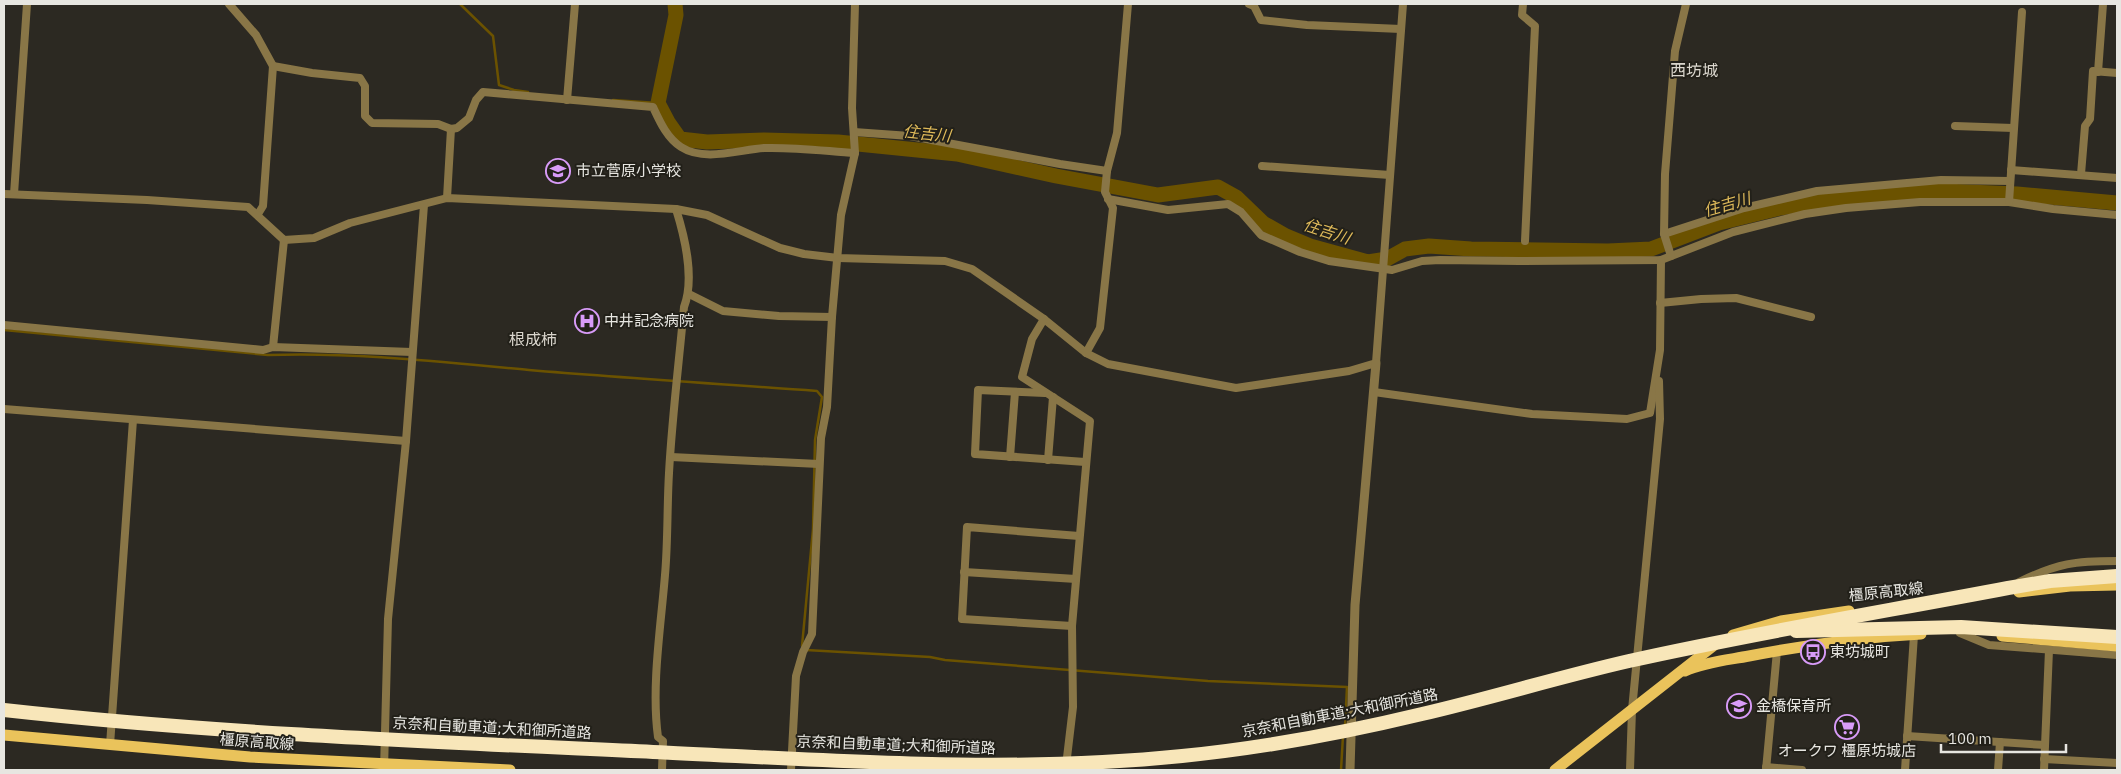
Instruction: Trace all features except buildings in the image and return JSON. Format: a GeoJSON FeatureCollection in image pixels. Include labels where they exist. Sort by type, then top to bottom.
{"type":"FeatureCollection","features":[{"type":"Feature","properties":{"kind":"highway"},"geometry":{"type":"LineString","coordinates":[[1776,632],[2008,588],[2059,580],[2117,578]]}},
{"type":"Feature","properties":{"kind":"highway"},"geometry":{"type":"LineString","coordinates":[[1776,632],[1890,627],[1961,627],[2117,637]]}},
{"type":"Feature","properties":{"kind":"highway","name":"京奈和自動車道;大和御所道路"},"geometry":{"type":"LineString","coordinates":[[4,710],[156,724],[378,739],[924,764],[1077,764],[1182,756],[1302,740],[1425,714],[1623,662],[1776,632]]}},
{"type":"Feature","properties":{"kind":"highway"},"geometry":{"type":"LineString","coordinates":[[2063,634],[2117,633]]}},
{"type":"Feature","properties":{"kind":"main road","name":"橿原高取線"},"geometry":{"type":"LineString","coordinates":[[1555,770],[1673,677],[1726,638],[1759,626],[1825,614],[1991,596],[2117,578]]}},
{"type":"Feature","properties":{"kind":"main road","name":"橿原高取線"},"geometry":{"type":"LineString","coordinates":[[1673,677],[1704,664],[1777,651],[1849,641],[1914,635],[1960,633],[2117,646]]}},
{"type":"Feature","properties":{"kind":"main road","name":"橿原高取線"},"geometry":{"type":"LineString","coordinates":[[4,735],[385,767],[510,770]]}},
{"type":"Feature","properties":{"kind":"street"},"geometry":{"type":"LineString","coordinates":[[14,194],[27,4]]}},
{"type":"Feature","properties":{"kind":"street"},"geometry":{"type":"LineString","coordinates":[[229,4],[256,35],[273,66],[263,206],[258,214]]}},
{"type":"Feature","properties":{"kind":"street"},"geometry":{"type":"LineString","coordinates":[[567,100],[575,4]]}},
{"type":"Feature","properties":{"kind":"street"},"geometry":{"type":"LineString","coordinates":[[790,770],[796,676],[812,634],[816,464],[827,407],[832,316],[841,215],[855,153],[852,108],[855,4]]}},
{"type":"Feature","properties":{"kind":"street"},"geometry":{"type":"LineString","coordinates":[[1086,352],[1100,328],[1113,208],[1105,192],[1107,171],[1117,134],[1128,4]]}},
{"type":"Feature","properties":{"kind":"street"},"geometry":{"type":"LineString","coordinates":[[1248,4],[1254,6],[1261,20],[1307,25],[1401,29]]}},
{"type":"Feature","properties":{"kind":"street"},"geometry":{"type":"LineString","coordinates":[[1350,770],[1355,605],[1374,392],[1402,4]]}},
{"type":"Feature","properties":{"kind":"street"},"geometry":{"type":"LineString","coordinates":[[1523,4],[1522,16],[1535,26],[1525,241]]}},
{"type":"Feature","properties":{"kind":"street"},"geometry":{"type":"LineString","coordinates":[[1671,256],[1664,234],[1665,174],[1675,52],[1686,4]]}},
{"type":"Feature","properties":{"kind":"street"},"geometry":{"type":"LineString","coordinates":[[2098,72],[2102,4]]}},
{"type":"Feature","properties":{"kind":"street"},"geometry":{"type":"LineString","coordinates":[[2009,202],[2022,12]]}},
{"type":"Feature","properties":{"kind":"street"},"geometry":{"type":"LineString","coordinates":[[273,66],[312,73],[360,78],[365,86],[365,116],[372,123],[438,124],[450,129],[457,128],[469,118],[476,100],[483,92],[653,107],[668,136],[680,147],[692,153],[710,154],[764,148],[855,153]]}},
{"type":"Feature","properties":{"kind":"street"},"geometry":{"type":"LineString","coordinates":[[2081,174],[2085,126],[2090,119],[2093,71],[2117,73]]}},
{"type":"Feature","properties":{"kind":"street"},"geometry":{"type":"LineString","coordinates":[[1955,126],[2013,128]]}},
{"type":"Feature","properties":{"kind":"street"},"geometry":{"type":"LineString","coordinates":[[447,198],[450,129]]}},
{"type":"Feature","properties":{"kind":"street"},"geometry":{"type":"LineString","coordinates":[[854,132],[910,136],[1107,171]]}},
{"type":"Feature","properties":{"kind":"street"},"geometry":{"type":"LineString","coordinates":[[1262,166],[1390,176]]}},
{"type":"Feature","properties":{"kind":"street"},"geometry":{"type":"LineString","coordinates":[[2011,170],[2117,178]]}},
{"type":"Feature","properties":{"kind":"street"},"geometry":{"type":"LineString","coordinates":[[1664,234],[1744,208],[1817,190],[1941,180],[2010,181]]}},
{"type":"Feature","properties":{"kind":"street"},"geometry":{"type":"LineString","coordinates":[[4,194],[147,200],[248,207],[258,214],[284,240],[314,238],[350,222],[447,198],[676,209],[708,215],[780,248],[838,258],[945,261],[972,268],[1044,318],[1086,352],[1108,364],[1236,388],[1349,371],[1376,363]]}},
{"type":"Feature","properties":{"kind":"street"},"geometry":{"type":"LineString","coordinates":[[1108,198],[1168,210],[1212,204],[1228,204],[1242,212],[1261,235],[1300,252],[1329,261],[1383,270],[1392,270],[1422,261],[1440,260],[1662,260],[1692,246],[1733,232],[1805,214],[1846,208],[1920,202],[2009,202],[2053,209],[2117,215]]}},
{"type":"Feature","properties":{"kind":"street"},"geometry":{"type":"LineString","coordinates":[[385,767],[388,618],[406,441],[424,204]]}},
{"type":"Feature","properties":{"kind":"street"},"geometry":{"type":"LineString","coordinates":[[662,770],[663,741],[658,737],[656,721],[659,630],[665,573],[677,380],[684,307],[689,294],[685,237],[676,209]]}},
{"type":"Feature","properties":{"kind":"street"},"geometry":{"type":"LineString","coordinates":[[273,347],[284,240]]}},
{"type":"Feature","properties":{"kind":"street"},"geometry":{"type":"LineString","coordinates":[[1630,770],[1632,710],[1660,419],[1659,364],[1662,260]]}},
{"type":"Feature","properties":{"kind":"street"},"geometry":{"type":"LineString","coordinates":[[689,294],[723,311],[779,316],[832,316]]}},
{"type":"Feature","properties":{"kind":"street"},"geometry":{"type":"LineString","coordinates":[[1660,303],[1736,298],[1811,317]]}},
{"type":"Feature","properties":{"kind":"street"},"geometry":{"type":"LineString","coordinates":[[1044,318],[1032,339],[1022,377],[1090,421],[1072,626],[1073,707],[1066,770]]}},
{"type":"Feature","properties":{"kind":"street"},"geometry":{"type":"LineString","coordinates":[[4,325],[263,350],[273,347],[412,356]]}},
{"type":"Feature","properties":{"kind":"street"},"geometry":{"type":"LineString","coordinates":[[1374,392],[1532,414],[1627,419],[1650,413],[1659,364]]}},
{"type":"Feature","properties":{"kind":"street"},"geometry":{"type":"LineString","coordinates":[[1050,395],[978,390],[975,454],[1086,462]]}},
{"type":"Feature","properties":{"kind":"street"},"geometry":{"type":"LineString","coordinates":[[1010,457],[1015,392]]}},
{"type":"Feature","properties":{"kind":"street"},"geometry":{"type":"LineString","coordinates":[[1048,460],[1050,395]]}},
{"type":"Feature","properties":{"kind":"street"},"geometry":{"type":"LineString","coordinates":[[4,409],[406,441]]}},
{"type":"Feature","properties":{"kind":"street"},"geometry":{"type":"LineString","coordinates":[[110,744],[133,420]]}},
{"type":"Feature","properties":{"kind":"street"},"geometry":{"type":"LineString","coordinates":[[671,457],[816,464]]}},
{"type":"Feature","properties":{"kind":"street"},"geometry":{"type":"LineString","coordinates":[[1072,626],[962,619],[967,527],[1079,536]]}},
{"type":"Feature","properties":{"kind":"street"},"geometry":{"type":"LineString","coordinates":[[1991,596],[2043,570],[2061,564],[2117,561]]}},
{"type":"Feature","properties":{"kind":"street"},"geometry":{"type":"LineString","coordinates":[[964,572],[1076,580]]}},
{"type":"Feature","properties":{"kind":"street"},"geometry":{"type":"LineString","coordinates":[[1960,633],[1989,645],[2117,655]]}},
{"type":"Feature","properties":{"kind":"street"},"geometry":{"type":"LineString","coordinates":[[1905,770],[1914,635]]}},
{"type":"Feature","properties":{"kind":"street"},"geometry":{"type":"LineString","coordinates":[[2044,770],[2049,650]]}},
{"type":"Feature","properties":{"kind":"street"},"geometry":{"type":"LineString","coordinates":[[1777,651],[1766,768],[1802,770]]}},
{"type":"Feature","properties":{"kind":"street"},"geometry":{"type":"LineString","coordinates":[[1907,736],[2045,745]]}},
{"type":"Feature","properties":{"kind":"street"},"geometry":{"type":"LineString","coordinates":[[1998,770],[2000,742]]}},
{"type":"Feature","properties":{"kind":"street"},"geometry":{"type":"LineString","coordinates":[[2044,759],[2117,763]]}},
{"type":"Feature","properties":{"kind":"waterway"},"geometry":{"type":"LineString","coordinates":[[460,4],[493,36],[499,85],[528,92]]}},
{"type":"Feature","properties":{"kind":"waterway","name":"住吉川"},"geometry":{"type":"LineString","coordinates":[[675,4],[676,15],[658,103],[680,139],[707,142],[764,140],[838,142],[957,154],[1056,176],[1158,195],[1218,187],[1236,197],[1263,223],[1286,236],[1310,246],[1368,262],[1387,259],[1405,249],[1429,246],[1471,249],[1608,251],[1651,249],[1719,223],[1780,208],[1831,199],[1944,191],[2017,194],[2117,203]]}},
{"type":"Feature","properties":{"kind":"waterway"},"geometry":{"type":"LineString","coordinates":[[613,100],[658,103]]}},
{"type":"Feature","properties":{"kind":"waterway"},"geometry":{"type":"LineString","coordinates":[[4,330],[268,355],[301,354],[398,358],[565,373],[817,391],[822,397],[815,440],[813,529],[802,646]]}},
{"type":"Feature","properties":{"kind":"waterway"},"geometry":{"type":"LineString","coordinates":[[806,650],[930,657],[945,660],[1208,681],[1347,687],[1345,726]]}},
{"type":"Feature","properties":{"kind":"waterway"},"geometry":{"type":"LineString","coordinates":[[1341,770],[1343,736]]}},
{"type":"Feature","properties":{"kind":"place","name":"市立菅原小学校"},"geometry":{"type":"Point","coordinates":[558,171]}},
{"type":"Feature","properties":{"kind":"place","name":"中井記念病院"},"geometry":{"type":"Point","coordinates":[587,321]}},
{"type":"Feature","properties":{"kind":"place","name":"東坊城町"},"geometry":{"type":"Point","coordinates":[1813,652]}},
{"type":"Feature","properties":{"kind":"place","name":"金橋保育所"},"geometry":{"type":"Point","coordinates":[1739,706]}},
{"type":"Feature","properties":{"kind":"place","name":"オークワ 橿原坊城店"},"geometry":{"type":"Point","coordinates":[1847,727]}},
{"type":"Feature","properties":{"kind":"district","name":"西坊城"},"geometry":{"type":"Point","coordinates":[1694,70]}},
{"type":"Feature","properties":{"kind":"district","name":"根成柿"},"geometry":{"type":"Point","coordinates":[533,339]}}]}
